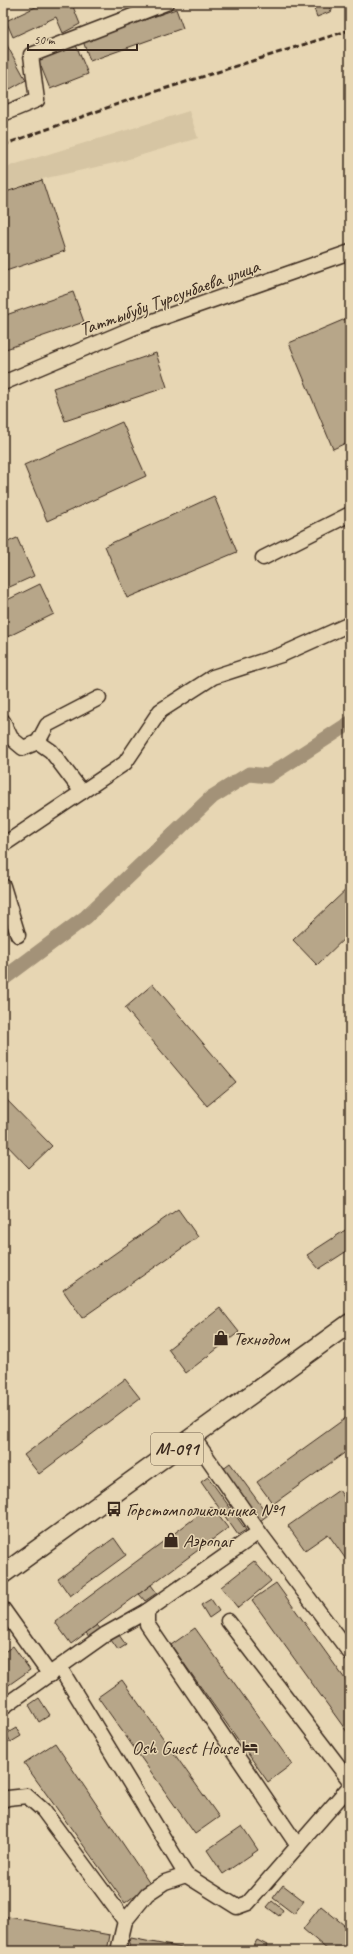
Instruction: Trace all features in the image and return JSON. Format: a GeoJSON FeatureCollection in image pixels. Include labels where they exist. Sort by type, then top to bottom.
{"type":"FeatureCollection","features":[{"type":"Feature","properties":{"kind":"main road","name":"М-091"},"geometry":{"type":"LineString","coordinates":[[3,1574],[350,1323]]}},
{"type":"Feature","properties":{"kind":"street"},"geometry":{"type":"LineString","coordinates":[[3,114],[36,100],[31,55],[166,3]]}},
{"type":"Feature","properties":{"kind":"street","name":"Таттыбубу Турсунбаева улица"},"geometry":{"type":"LineString","coordinates":[[3,383],[133,328],[350,252]]}},
{"type":"Feature","properties":{"kind":"street"},"geometry":{"type":"LineString","coordinates":[[263,558],[350,514]]}},
{"type":"Feature","properties":{"kind":"street"},"geometry":{"type":"LineString","coordinates":[[3,846],[125,763],[160,711],[213,677],[281,655],[350,624]]}},
{"type":"Feature","properties":{"kind":"street"},"geometry":{"type":"LineString","coordinates":[[3,721],[11,738],[23,748],[38,742],[47,725],[99,698]]}},
{"type":"Feature","properties":{"kind":"street"},"geometry":{"type":"LineString","coordinates":[[38,742],[51,751],[82,792]]}},
{"type":"Feature","properties":{"kind":"street"},"geometry":{"type":"LineString","coordinates":[[3,887],[18,935]]}},
{"type":"Feature","properties":{"kind":"street"},"geometry":{"type":"LineString","coordinates":[[193,1437],[260,1532],[350,1653]]}},
{"type":"Feature","properties":{"kind":"street"},"geometry":{"type":"LineString","coordinates":[[3,1707],[55,1672],[106,1634],[147,1611],[260,1532]]}},
{"type":"Feature","properties":{"kind":"street"},"geometry":{"type":"LineString","coordinates":[[3,1609],[55,1672],[186,1875],[237,1907],[248,1903],[350,1786]]}},
{"type":"Feature","properties":{"kind":"street"},"geometry":{"type":"LineString","coordinates":[[147,1611],[147,1624],[298,1846]]}},
{"type":"Feature","properties":{"kind":"street"},"geometry":{"type":"LineString","coordinates":[[228,1621],[350,1781]]}},
{"type":"Feature","properties":{"kind":"street"},"geometry":{"type":"LineString","coordinates":[[3,1800],[27,1796],[43,1810],[125,1921]]}},
{"type":"Feature","properties":{"kind":"street"},"geometry":{"type":"LineString","coordinates":[[118,1951],[125,1921],[147,1894],[165,1882],[186,1875]]}},
{"type":"Feature","properties":{"kind":"shaded area"},"geometry":{"type":"Polygon","coordinates":[[[189,111],[198,138],[119,162],[42,179],[3,192],[3,168],[189,111]]]}},
{"type":"Feature","properties":{"kind":"building"},"geometry":{"type":"Polygon","coordinates":[[[44,3],[74,3],[72,4],[80,24],[63,33],[56,17],[13,37],[6,21],[44,3]]]}},
{"type":"Feature","properties":{"kind":"building"},"geometry":{"type":"Polygon","coordinates":[[[312,3],[328,3],[332,11],[317,17],[312,3]]]}},
{"type":"Feature","properties":{"kind":"building"},"geometry":{"type":"Polygon","coordinates":[[[176,9],[183,28],[90,61],[83,41],[176,9]]]}},
{"type":"Feature","properties":{"kind":"building"},"geometry":{"type":"Polygon","coordinates":[[[3,38],[26,80],[3,93],[3,38]]]}},
{"type":"Feature","properties":{"kind":"building"},"geometry":{"type":"Polygon","coordinates":[[[74,40],[88,74],[50,89],[36,54],[74,40]]]}},
{"type":"Feature","properties":{"kind":"building"},"geometry":{"type":"Polygon","coordinates":[[[42,180],[65,251],[3,272],[3,193],[42,180]]]}},
{"type":"Feature","properties":{"kind":"building"},"geometry":{"type":"Polygon","coordinates":[[[73,292],[84,322],[3,350],[3,316],[73,292]]]}},
{"type":"Feature","properties":{"kind":"building"},"geometry":{"type":"Polygon","coordinates":[[[350,317],[350,441],[333,449],[289,343],[350,317]]]}},
{"type":"Feature","properties":{"kind":"building"},"geometry":{"type":"Polygon","coordinates":[[[156,353],[167,387],[65,421],[53,388],[156,353]]]}},
{"type":"Feature","properties":{"kind":"building"},"geometry":{"type":"Polygon","coordinates":[[[122,422],[146,476],[47,521],[24,465],[122,422]]]}},
{"type":"Feature","properties":{"kind":"building"},"geometry":{"type":"Polygon","coordinates":[[[214,496],[237,552],[127,598],[105,546],[214,496]]]}},
{"type":"Feature","properties":{"kind":"building"},"geometry":{"type":"Polygon","coordinates":[[[17,538],[34,576],[3,590],[3,544],[17,538]]]}},
{"type":"Feature","properties":{"kind":"building"},"geometry":{"type":"Polygon","coordinates":[[[40,584],[54,614],[3,639],[3,602],[40,584]]]}},
{"type":"Feature","properties":{"kind":"building"},"geometry":{"type":"Polygon","coordinates":[[[350,886],[350,933],[317,965],[293,940],[350,886]]]}},
{"type":"Feature","properties":{"kind":"building"},"geometry":{"type":"Polygon","coordinates":[[[153,984],[236,1082],[207,1106],[125,1008],[153,984]]]}},
{"type":"Feature","properties":{"kind":"building"},"geometry":{"type":"Polygon","coordinates":[[[3,1096],[52,1146],[29,1168],[3,1141],[3,1096]]]}},
{"type":"Feature","properties":{"kind":"building"},"geometry":{"type":"Polygon","coordinates":[[[178,1209],[198,1237],[82,1318],[63,1290],[178,1209]]]}},
{"type":"Feature","properties":{"kind":"building"},"geometry":{"type":"Polygon","coordinates":[[[350,1227],[350,1249],[319,1269],[307,1255],[350,1227]]]}},
{"type":"Feature","properties":{"kind":"building"},"geometry":{"type":"Polygon","coordinates":[[[220,1308],[239,1332],[186,1373],[168,1349],[220,1308]]]}},
{"type":"Feature","properties":{"kind":"building"},"geometry":{"type":"Polygon","coordinates":[[[125,1379],[140,1398],[39,1474],[24,1455],[125,1379]]]}},
{"type":"Feature","properties":{"kind":"building"},"geometry":{"type":"Polygon","coordinates":[[[350,1415],[350,1449],[273,1504],[257,1482],[350,1415]]]}},
{"type":"Feature","properties":{"kind":"building"},"geometry":{"type":"Polygon","coordinates":[[[230,1463],[268,1515],[260,1521],[222,1469],[230,1463]]]}},
{"type":"Feature","properties":{"kind":"building"},"geometry":{"type":"Polygon","coordinates":[[[208,1477],[246,1530],[238,1535],[201,1482],[208,1477]]]}},
{"type":"Feature","properties":{"kind":"building"},"geometry":{"type":"Polygon","coordinates":[[[339,1490],[350,1506],[350,1565],[328,1534],[305,1550],[288,1526],[339,1490]]]}},
{"type":"Feature","properties":{"kind":"building"},"geometry":{"type":"Polygon","coordinates":[[[211,1506],[228,1528],[71,1644],[55,1622],[211,1506]]]}},
{"type":"Feature","properties":{"kind":"building"},"geometry":{"type":"Polygon","coordinates":[[[114,1538],[126,1555],[70,1596],[58,1579],[114,1538]]]}},
{"type":"Feature","properties":{"kind":"building"},"geometry":{"type":"Polygon","coordinates":[[[254,1561],[271,1581],[238,1608],[221,1587],[254,1561]]]}},
{"type":"Feature","properties":{"kind":"building"},"geometry":{"type":"Polygon","coordinates":[[[276,1583],[350,1686],[350,1736],[252,1600],[276,1583]]]}},
{"type":"Feature","properties":{"kind":"building"},"geometry":{"type":"Polygon","coordinates":[[[151,1585],[157,1593],[145,1601],[139,1594],[151,1585]]]}},
{"type":"Feature","properties":{"kind":"building"},"geometry":{"type":"Polygon","coordinates":[[[211,1599],[219,1611],[209,1618],[201,1605],[211,1599]]]}},
{"type":"Feature","properties":{"kind":"building"},"geometry":{"type":"Polygon","coordinates":[[[97,1625],[102,1631],[91,1639],[86,1633],[97,1625]]]}},
{"type":"Feature","properties":{"kind":"building"},"geometry":{"type":"Polygon","coordinates":[[[195,1628],[292,1764],[268,1782],[171,1645],[195,1628]]]}},
{"type":"Feature","properties":{"kind":"building"},"geometry":{"type":"Polygon","coordinates":[[[119,1635],[126,1645],[118,1650],[111,1640],[119,1635]]]}},
{"type":"Feature","properties":{"kind":"building"},"geometry":{"type":"Polygon","coordinates":[[[13,1646],[30,1670],[3,1689],[3,1653],[13,1646]]]}},
{"type":"Feature","properties":{"kind":"building"},"geometry":{"type":"Polygon","coordinates":[[[122,1680],[219,1817],[195,1834],[98,1697],[122,1680]]]}},
{"type":"Feature","properties":{"kind":"building"},"geometry":{"type":"Polygon","coordinates":[[[39,1698],[50,1715],[39,1722],[29,1705],[39,1698]]]}},
{"type":"Feature","properties":{"kind":"building"},"geometry":{"type":"Polygon","coordinates":[[[16,1728],[21,1736],[11,1742],[6,1734],[16,1728]]]}},
{"type":"Feature","properties":{"kind":"building"},"geometry":{"type":"Polygon","coordinates":[[[55,1743],[150,1884],[125,1903],[24,1763],[55,1743]]]}},
{"type":"Feature","properties":{"kind":"building"},"geometry":{"type":"Polygon","coordinates":[[[242,1826],[258,1850],[223,1874],[207,1850],[242,1826]]]}},
{"type":"Feature","properties":{"kind":"building"},"geometry":{"type":"Polygon","coordinates":[[[283,1885],[304,1901],[294,1914],[273,1898],[283,1885]]]}},
{"type":"Feature","properties":{"kind":"building"},"geometry":{"type":"Polygon","coordinates":[[[272,1901],[283,1910],[279,1916],[267,1907],[272,1901]]]}},
{"type":"Feature","properties":{"kind":"building"},"geometry":{"type":"Polygon","coordinates":[[[321,1906],[350,1930],[350,1951],[329,1951],[303,1929],[321,1906]]]}},
{"type":"Feature","properties":{"kind":"building"},"geometry":{"type":"Polygon","coordinates":[[[3,1916],[110,1935],[107,1951],[13,1951],[3,1949],[3,1916]]]}},
{"type":"Feature","properties":{"kind":"building"},"geometry":{"type":"Polygon","coordinates":[[[131,1938],[197,1951],[128,1951],[131,1938]]]}},
{"type":"Feature","properties":{"kind":"building"},"geometry":{"type":"Polygon","coordinates":[[[257,1940],[267,1945],[264,1951],[256,1951],[252,1949],[257,1940]]]}},
{"type":"Feature","properties":{"kind":"waterway"},"geometry":{"type":"LineString","coordinates":[[3,979],[86,917],[212,797],[249,774],[268,776],[350,723]]}},
{"type":"Feature","properties":{"kind":"railway"},"geometry":{"type":"LineString","coordinates":[[3,145],[129,100],[350,30]]}},
{"type":"Feature","properties":{"kind":"place","name":"Технодом"},"geometry":{"type":"Point","coordinates":[221,1338]}},
{"type":"Feature","properties":{"kind":"place","name":"Горстомполиклиника №1"},"geometry":{"type":"Point","coordinates":[114,1509]}},
{"type":"Feature","properties":{"kind":"place","name":"Аэропаг"},"geometry":{"type":"Point","coordinates":[171,1540]}},
{"type":"Feature","properties":{"kind":"place","name":"Osh Guest House"},"geometry":{"type":"Point","coordinates":[250,1747]}}]}
